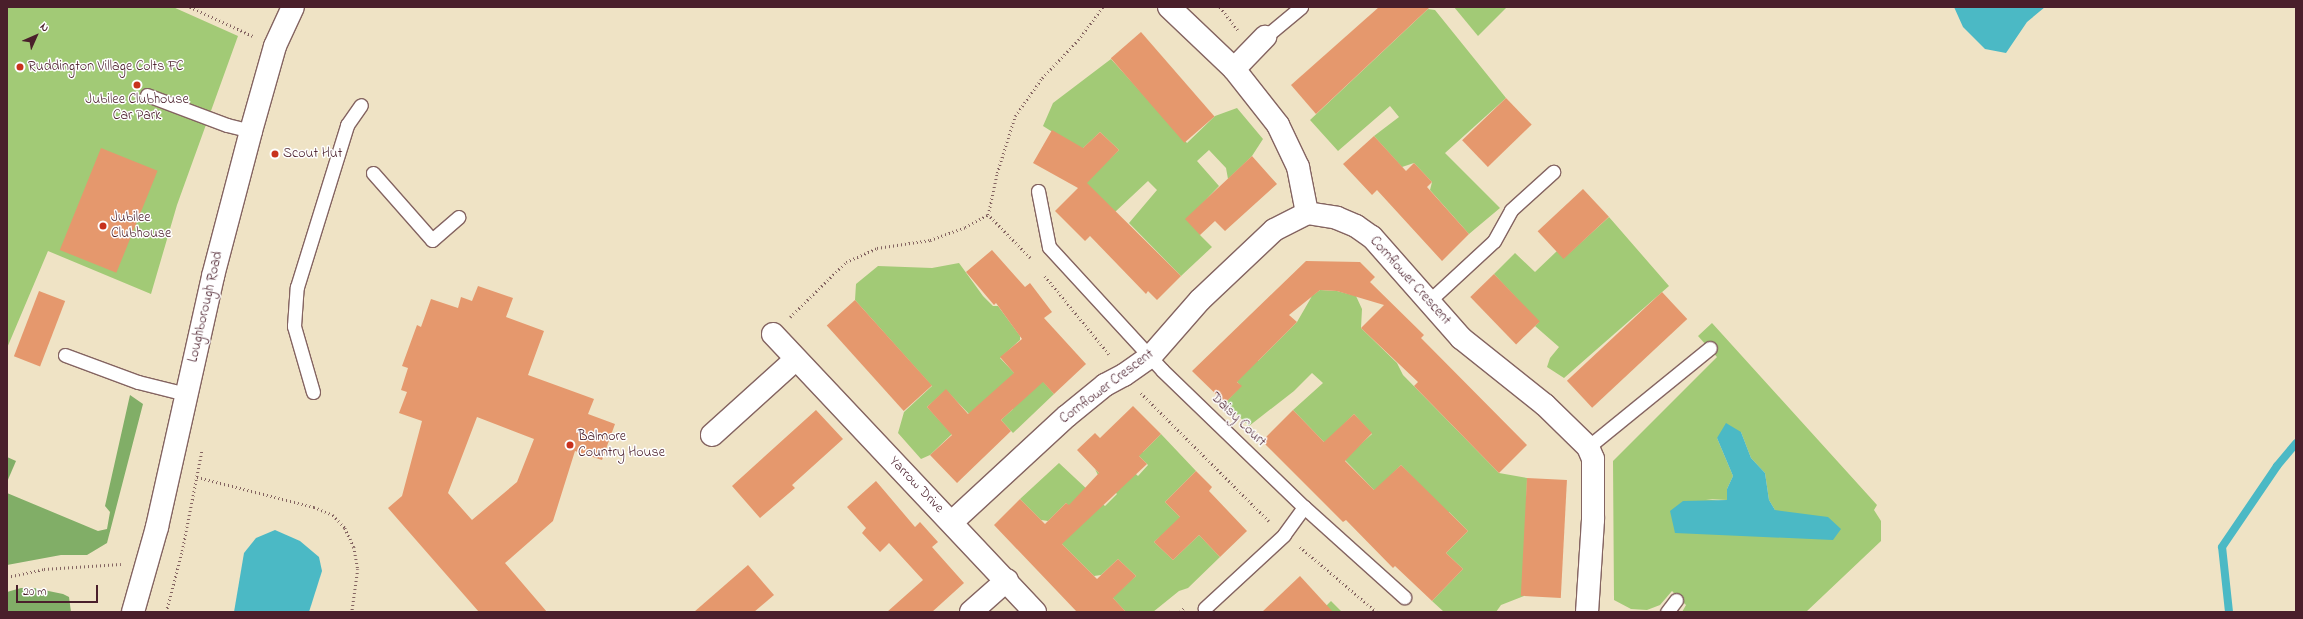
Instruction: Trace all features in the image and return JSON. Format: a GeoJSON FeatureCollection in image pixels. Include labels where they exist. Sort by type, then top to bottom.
{"type":"FeatureCollection","features":[{"type":"Feature","properties":{"kind":"street","name":"Loughborough Road"},"geometry":{"type":"LineString","coordinates":[[133,612],[157,527],[186,394],[251,131],[275,46],[293,7]]}},
{"type":"Feature","properties":{"kind":"street"},"geometry":{"type":"LineString","coordinates":[[1169,7],[1234,69],[1278,125],[1298,167],[1307,213]]}},
{"type":"Feature","properties":{"kind":"street"},"geometry":{"type":"LineString","coordinates":[[1234,69],[1265,37]]}},
{"type":"Feature","properties":{"kind":"street","name":"Cornflower Crescent"},"geometry":{"type":"LineString","coordinates":[[952,522],[1067,416],[1105,385],[1151,356],[1200,300],[1240,260],[1274,230],[1307,213],[1336,218],[1356,226],[1372,237],[1480,355],[1545,405],[1588,447]]}},
{"type":"Feature","properties":{"kind":"street","name":"Yarrow Drive"},"geometry":{"type":"LineString","coordinates":[[780,327],[795,360],[952,522],[1035,612]]}},
{"type":"Feature","properties":{"kind":"street"},"geometry":{"type":"LineString","coordinates":[[712,435],[795,360]]}},
{"type":"Feature","properties":{"kind":"street"},"geometry":{"type":"LineString","coordinates":[[1587,612],[1593,520],[1593,460],[1588,447]]}},
{"type":"Feature","properties":{"kind":"street"},"geometry":{"type":"LineString","coordinates":[[971,612],[1007,580]]}},
{"type":"Feature","properties":{"kind":"lane"},"geometry":{"type":"LineString","coordinates":[[1265,37],[1301,7]]}},
{"type":"Feature","properties":{"kind":"lane"},"geometry":{"type":"LineString","coordinates":[[147,95],[227,125],[251,131]]}},
{"type":"Feature","properties":{"kind":"lane"},"geometry":{"type":"LineString","coordinates":[[313,392],[294,326],[297,287],[347,125],[361,105]]}},
{"type":"Feature","properties":{"kind":"lane"},"geometry":{"type":"LineString","coordinates":[[1429,301],[1494,241],[1511,210],[1553,172]]}},
{"type":"Feature","properties":{"kind":"lane"},"geometry":{"type":"LineString","coordinates":[[373,173],[432,240],[458,217]]}},
{"type":"Feature","properties":{"kind":"lane","name":"Daisy Court"},"geometry":{"type":"LineString","coordinates":[[1038,191],[1050,247],[1099,303],[1151,356],[1162,370],[1304,508],[1404,598]]}},
{"type":"Feature","properties":{"kind":"lane"},"geometry":{"type":"LineString","coordinates":[[1588,447],[1710,348]]}},
{"type":"Feature","properties":{"kind":"lane"},"geometry":{"type":"LineString","coordinates":[[65,356],[138,382],[186,394]]}},
{"type":"Feature","properties":{"kind":"lane"},"geometry":{"type":"LineString","coordinates":[[1205,608],[1284,535],[1304,508]]}},
{"type":"Feature","properties":{"kind":"lane"},"geometry":{"type":"LineString","coordinates":[[1667,612],[1676,600]]}},
{"type":"Feature","properties":{"kind":"path"},"geometry":{"type":"LineString","coordinates":[[190,7],[275,46]]}},
{"type":"Feature","properties":{"kind":"path"},"geometry":{"type":"LineString","coordinates":[[1220,7],[1239,32]]}},
{"type":"Feature","properties":{"kind":"path"},"geometry":{"type":"LineString","coordinates":[[780,327],[846,262],[877,248],[930,240],[965,227],[988,214]]}},
{"type":"Feature","properties":{"kind":"path"},"geometry":{"type":"LineString","coordinates":[[197,477],[314,507],[333,515],[344,528],[354,547],[358,569],[352,612]]}},
{"type":"Feature","properties":{"kind":"path"},"geometry":{"type":"LineString","coordinates":[[7,577],[44,569],[126,564]]}},
{"type":"Feature","properties":{"kind":"green space"},"geometry":{"type":"Polygon","coordinates":[[[7,7],[173,7],[238,36],[177,205],[151,294],[48,251],[7,348],[7,7]]]}},
{"type":"Feature","properties":{"kind":"green space"},"geometry":{"type":"Polygon","coordinates":[[[1454,7],[1507,7],[1478,36],[1454,7]]]}},
{"type":"Feature","properties":{"kind":"green space"},"geometry":{"type":"Polygon","coordinates":[[[1428,9],[1435,10],[1506,98],[1445,153],[1500,208],[1469,234],[1430,190],[1432,182],[1414,163],[1402,167],[1374,136],[1399,117],[1390,106],[1338,151],[1310,120],[1428,9]]]}},
{"type":"Feature","properties":{"kind":"green space"},"geometry":{"type":"Polygon","coordinates":[[[1111,59],[1187,143],[1215,116],[1237,108],[1263,139],[1252,156],[1228,179],[1226,168],[1209,150],[1197,161],[1219,186],[1197,209],[1200,235],[1212,247],[1181,276],[1129,223],[1157,190],[1148,181],[1115,212],[1085,182],[1119,150],[1100,132],[1081,150],[1043,126],[1053,103],[1111,59]]]}},
{"type":"Feature","properties":{"kind":"green space"},"geometry":{"type":"Polygon","coordinates":[[[1609,217],[1669,286],[1564,378],[1547,367],[1550,358],[1559,347],[1535,326],[1539,322],[1494,274],[1515,253],[1535,272],[1557,251],[1564,258],[1609,217]]]}},
{"type":"Feature","properties":{"kind":"green space"},"geometry":{"type":"Polygon","coordinates":[[[959,263],[983,296],[993,306],[998,306],[1020,336],[1020,340],[1000,358],[1018,377],[1040,378],[1054,394],[1013,433],[1001,420],[1013,409],[969,414],[946,390],[927,407],[952,434],[930,455],[921,459],[898,433],[904,412],[932,386],[855,300],[856,284],[878,266],[932,268],[959,263]]]}},
{"type":"Feature","properties":{"kind":"green space"},"geometry":{"type":"Polygon","coordinates":[[[1320,290],[1337,291],[1356,296],[1362,309],[1361,328],[1397,363],[1403,375],[1499,473],[1527,478],[1524,596],[1501,605],[1496,612],[1444,612],[1432,601],[1463,569],[1446,553],[1468,531],[1449,512],[1431,529],[1419,484],[1401,465],[1375,491],[1344,459],[1372,434],[1354,414],[1325,443],[1293,410],[1323,383],[1312,373],[1294,391],[1249,426],[1225,403],[1241,386],[1228,372],[1240,361],[1258,361],[1297,322],[1312,296],[1320,290]]]}},
{"type":"Feature","properties":{"kind":"green space"},"geometry":{"type":"Polygon","coordinates":[[[1712,323],[1877,505],[1874,510],[1881,521],[1881,541],[1806,612],[1682,612],[1686,605],[1672,591],[1660,605],[1647,610],[1631,609],[1614,600],[1613,461],[1717,357],[1698,336],[1712,323]],[[1741,432],[1717,438],[1733,476],[1727,489],[1727,500],[1706,499],[1800,514],[1775,510],[1769,500],[1765,473],[1751,458],[1741,432]]]}},
{"type":"Feature","properties":{"kind":"green space"},"geometry":{"type":"Polygon","coordinates":[[[130,395],[143,404],[107,543],[87,555],[61,555],[7,565],[7,493],[98,531],[107,529],[110,512],[105,506],[130,395]]]}},
{"type":"Feature","properties":{"kind":"green space"},"geometry":{"type":"Polygon","coordinates":[[[1161,434],[1196,471],[1165,502],[1181,518],[1154,542],[1173,560],[1199,535],[1220,557],[1188,588],[1179,591],[1153,612],[1126,612],[1112,597],[1136,576],[1118,559],[1101,575],[1094,576],[1060,542],[1085,521],[1066,503],[1048,521],[1041,520],[1020,499],[1059,463],[1105,506],[1117,494],[1098,475],[1095,469],[1107,481],[1120,459],[1138,476],[1148,465],[1131,448],[1143,452],[1161,434]]]}},
{"type":"Feature","properties":{"kind":"green space"},"geometry":{"type":"Polygon","coordinates":[[[7,457],[16,461],[7,482],[7,457]]]}},
{"type":"Feature","properties":{"kind":"green space"},"geometry":{"type":"Polygon","coordinates":[[[21,588],[34,588],[63,594],[69,597],[71,612],[7,612],[7,592],[21,588]]]}},
{"type":"Feature","properties":{"kind":"green space"},"geometry":{"type":"Polygon","coordinates":[[[1331,601],[1342,612],[1319,612],[1327,605],[1331,601]]]}},
{"type":"Feature","properties":{"kind":"water"},"geometry":{"type":"Polygon","coordinates":[[[1954,7],[2045,7],[2027,22],[2006,53],[1985,49],[1963,27],[1954,7]]]}},
{"type":"Feature","properties":{"kind":"water"},"geometry":{"type":"Polygon","coordinates":[[[1726,423],[1741,432],[1751,458],[1765,473],[1769,500],[1775,510],[1828,517],[1841,529],[1833,540],[1675,533],[1670,511],[1683,501],[1727,500],[1727,489],[1733,476],[1717,438],[1726,423]]]}},
{"type":"Feature","properties":{"kind":"water"},"geometry":{"type":"Polygon","coordinates":[[[275,530],[300,541],[319,557],[322,571],[309,612],[234,612],[244,553],[256,538],[275,530]]]}},
{"type":"Feature","properties":{"kind":"building"},"geometry":{"type":"Polygon","coordinates":[[[1379,7],[1430,7],[1316,114],[1291,85],[1379,7]]]}},
{"type":"Feature","properties":{"kind":"building"},"geometry":{"type":"Polygon","coordinates":[[[1141,32],[1214,117],[1184,143],[1111,58],[1141,32]]]}},
{"type":"Feature","properties":{"kind":"building"},"geometry":{"type":"Polygon","coordinates":[[[1506,98],[1532,125],[1488,167],[1462,140],[1506,98]]]}},
{"type":"Feature","properties":{"kind":"building"},"geometry":{"type":"Polygon","coordinates":[[[1052,130],[1083,148],[1100,132],[1119,150],[1087,183],[1181,276],[1157,300],[1148,291],[1146,294],[1090,236],[1085,241],[1055,211],[1078,188],[1033,163],[1052,130]]]}},
{"type":"Feature","properties":{"kind":"building"},"geometry":{"type":"Polygon","coordinates":[[[1374,136],[1406,171],[1414,163],[1432,182],[1427,187],[1469,234],[1442,261],[1377,190],[1372,195],[1343,164],[1374,136]]]}},
{"type":"Feature","properties":{"kind":"building","name":"Jubilee Clubhouse"},"geometry":{"type":"Polygon","coordinates":[[[101,148],[158,171],[116,273],[60,250],[101,148]]]}},
{"type":"Feature","properties":{"kind":"building"},"geometry":{"type":"Polygon","coordinates":[[[1252,156],[1277,184],[1225,231],[1215,221],[1200,235],[1185,219],[1252,156]]]}},
{"type":"Feature","properties":{"kind":"building"},"geometry":{"type":"Polygon","coordinates":[[[1583,189],[1609,217],[1564,259],[1538,231],[1583,189]]]}},
{"type":"Feature","properties":{"kind":"building"},"geometry":{"type":"Polygon","coordinates":[[[992,250],[1025,287],[1030,283],[1052,312],[1044,318],[1086,364],[1054,394],[1043,382],[1001,420],[1011,431],[957,483],[930,455],[952,435],[927,407],[946,389],[968,414],[1014,373],[1000,357],[1022,339],[996,303],[994,305],[966,272],[992,250]]]}},
{"type":"Feature","properties":{"kind":"building"},"geometry":{"type":"Polygon","coordinates":[[[1306,261],[1360,262],[1375,277],[1370,282],[1424,335],[1421,338],[1527,445],[1499,473],[1414,386],[1418,382],[1361,328],[1384,305],[1337,291],[1320,290],[1289,315],[1297,322],[1237,382],[1242,386],[1225,403],[1192,371],[1306,261]]]}},
{"type":"Feature","properties":{"kind":"building"},"geometry":{"type":"Polygon","coordinates":[[[1494,274],[1540,321],[1516,344],[1470,297],[1494,274]]]}},
{"type":"Feature","properties":{"kind":"building","name":"Balmore Country House"},"geometry":{"type":"Polygon","coordinates":[[[478,286],[513,298],[506,317],[544,331],[528,375],[594,399],[588,414],[615,424],[602,460],[575,451],[553,521],[505,563],[547,612],[479,612],[388,508],[402,496],[422,421],[399,413],[407,392],[401,390],[408,368],[402,366],[417,325],[421,327],[431,299],[458,308],[461,297],[472,301],[478,286]],[[477,417],[448,493],[472,520],[517,482],[534,439],[477,417]]]}},
{"type":"Feature","properties":{"kind":"building"},"geometry":{"type":"Polygon","coordinates":[[[39,291],[65,301],[40,366],[14,356],[39,291]]]}},
{"type":"Feature","properties":{"kind":"building"},"geometry":{"type":"Polygon","coordinates":[[[1662,292],[1687,319],[1592,408],[1567,381],[1662,292]]]}},
{"type":"Feature","properties":{"kind":"building"},"geometry":{"type":"Polygon","coordinates":[[[855,300],[932,385],[904,411],[827,325],[855,300]]]}},
{"type":"Feature","properties":{"kind":"building"},"geometry":{"type":"Polygon","coordinates":[[[1133,406],[1161,434],[1139,456],[1147,464],[1062,544],[1097,579],[1118,559],[1136,576],[1113,598],[1126,612],[1077,612],[994,525],[1020,499],[1045,524],[1066,503],[1069,505],[1099,473],[1077,450],[1095,433],[1100,438],[1133,406]]]}},
{"type":"Feature","properties":{"kind":"building"},"geometry":{"type":"Polygon","coordinates":[[[816,410],[843,439],[792,485],[795,488],[760,518],[732,486],[816,410]]]}},
{"type":"Feature","properties":{"kind":"building"},"geometry":{"type":"Polygon","coordinates":[[[1293,410],[1324,442],[1354,414],[1372,433],[1345,461],[1374,490],[1401,465],[1468,531],[1446,553],[1463,569],[1432,601],[1395,566],[1393,568],[1346,520],[1343,522],[1262,441],[1293,410]]]}},
{"type":"Feature","properties":{"kind":"building"},"geometry":{"type":"Polygon","coordinates":[[[1196,471],[1212,487],[1209,491],[1247,531],[1220,557],[1199,535],[1173,560],[1154,542],[1180,517],[1165,502],[1196,471]]]}},
{"type":"Feature","properties":{"kind":"building"},"geometry":{"type":"Polygon","coordinates":[[[1527,478],[1567,480],[1561,598],[1521,596],[1527,478]]]}},
{"type":"Feature","properties":{"kind":"building"},"geometry":{"type":"Polygon","coordinates":[[[876,481],[915,527],[920,522],[938,542],[932,547],[964,583],[932,612],[887,612],[923,580],[889,543],[880,552],[862,533],[866,528],[847,507],[876,481]]]}},
{"type":"Feature","properties":{"kind":"building"},"geometry":{"type":"Polygon","coordinates":[[[748,565],[774,595],[754,612],[694,612],[748,565]]]}},
{"type":"Feature","properties":{"kind":"building"},"geometry":{"type":"Polygon","coordinates":[[[1300,576],[1333,612],[1262,612],[1300,576]]]}},
{"type":"Feature","properties":{"kind":"waterway"},"geometry":{"type":"LineString","coordinates":[[2229,612],[2222,547],[2277,466],[2296,443]]}},
{"type":"Feature","properties":{"kind":"place","name":"Ruddington Village Colts FC"},"geometry":{"type":"Point","coordinates":[20,67]}},
{"type":"Feature","properties":{"kind":"place","name":"Jubilee Clubhouse Car Park"},"geometry":{"type":"Point","coordinates":[137,85]}},
{"type":"Feature","properties":{"kind":"place","name":"Scout Hut"},"geometry":{"type":"Point","coordinates":[275,154]}},
{"type":"Feature","properties":{"kind":"place","name":"Jubilee Clubhouse"},"geometry":{"type":"Point","coordinates":[103,226]}},
{"type":"Feature","properties":{"kind":"place","name":"Balmore Country House"},"geometry":{"type":"Point","coordinates":[570,445]}}]}
